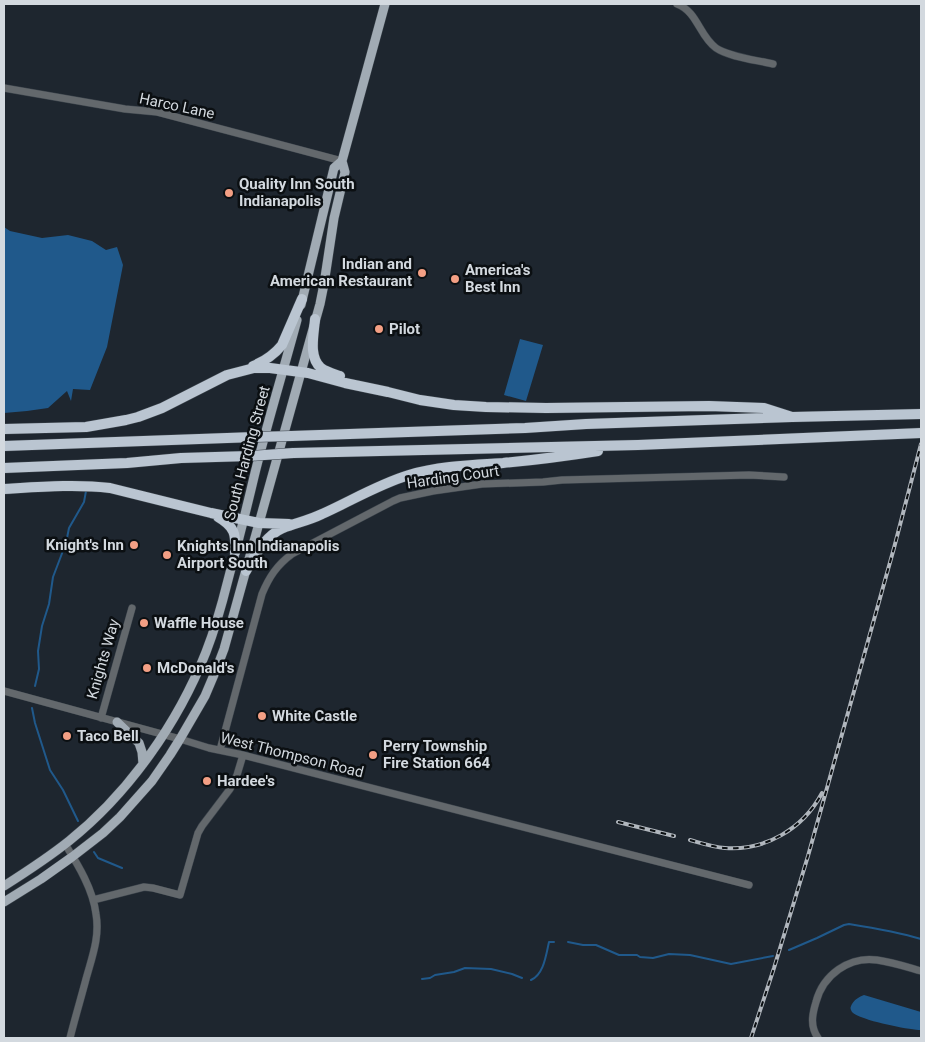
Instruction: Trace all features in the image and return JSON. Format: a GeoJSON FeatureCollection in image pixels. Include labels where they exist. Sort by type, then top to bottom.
{"type":"FeatureCollection","features":[{"type":"Feature","properties":{"kind":"highway"},"geometry":{"type":"LineString","coordinates":[[240,372],[264,361],[278,350],[285,340],[302,299]]}},
{"type":"Feature","properties":{"kind":"highway"},"geometry":{"type":"LineString","coordinates":[[315,319],[313,353],[317,363],[322,368],[328,372],[388,392]]}},
{"type":"Feature","properties":{"kind":"highway"},"geometry":{"type":"LineString","coordinates":[[4,429],[86,427],[126,420],[162,408],[227,375],[262,368],[300,372],[420,400],[486,407],[618,408],[709,406],[764,408],[792,417]]}},
{"type":"Feature","properties":{"kind":"highway"},"geometry":{"type":"LineString","coordinates":[[4,446],[918,414]]}},
{"type":"Feature","properties":{"kind":"highway"},"geometry":{"type":"LineString","coordinates":[[4,468],[292,453],[638,445],[921,434]]}},
{"type":"Feature","properties":{"kind":"highway"},"geometry":{"type":"LineString","coordinates":[[246,571],[259,549],[267,540],[283,528],[315,518],[369,491],[409,475],[434,470],[550,459],[638,445]]}},
{"type":"Feature","properties":{"kind":"highway"},"geometry":{"type":"LineString","coordinates":[[4,489],[97,486],[259,523],[300,523]]}},
{"type":"Feature","properties":{"kind":"highway"},"geometry":{"type":"LineString","coordinates":[[211,513],[224,520],[233,528],[236,539],[235,552]]}},
{"type":"Feature","properties":{"kind":"main road","name":"South Harding Street"},"geometry":{"type":"LineString","coordinates":[[4,902],[72,856],[120,817],[152,781],[180,739],[205,696],[224,649],[315,319],[324,284],[334,218],[345,172],[342,161],[385,4]]}},
{"type":"Feature","properties":{"kind":"main road","name":"South Harding Street"},"geometry":{"type":"LineString","coordinates":[[4,886],[65,844],[92,821],[114,798],[143,764],[164,735],[185,698],[207,651],[222,602],[284,369],[334,168],[342,161]]}},
{"type":"Feature","properties":{"kind":"main road"},"geometry":{"type":"LineString","coordinates":[[117,722],[139,743],[143,764]]}},
{"type":"Feature","properties":{"kind":"street"},"geometry":{"type":"LineString","coordinates":[[677,4],[690,12],[706,38],[717,48],[727,53],[773,64]]}},
{"type":"Feature","properties":{"kind":"street","name":"Harco Lane"},"geometry":{"type":"LineString","coordinates":[[4,88],[125,109],[157,112],[342,161]]}},
{"type":"Feature","properties":{"kind":"street","name":"Harding Court"},"geometry":{"type":"LineString","coordinates":[[220,750],[262,594],[273,571],[284,559],[292,554],[392,501],[433,491],[482,484],[749,475],[784,477]]}},
{"type":"Feature","properties":{"kind":"street","name":"Knights Way"},"geometry":{"type":"LineString","coordinates":[[101,718],[132,608]]}},
{"type":"Feature","properties":{"kind":"street","name":"West Thompson Road"},"geometry":{"type":"LineString","coordinates":[[4,691],[209,748],[243,755],[749,885]]}},
{"type":"Feature","properties":{"kind":"street"},"geometry":{"type":"LineString","coordinates":[[93,900],[144,887],[180,895],[198,833],[230,789],[243,755]]}},
{"type":"Feature","properties":{"kind":"street"},"geometry":{"type":"LineString","coordinates":[[65,844],[88,887],[93,900],[97,922],[96,944],[70,1038]]}},
{"type":"Feature","properties":{"kind":"street"},"geometry":{"type":"LineString","coordinates":[[818,1038],[812,1022],[817,998],[827,980],[839,969],[855,962],[872,959],[921,972]]}},
{"type":"Feature","properties":{"kind":"water"},"geometry":{"type":"Polygon","coordinates":[[[4,227],[10,231],[42,238],[68,235],[92,241],[106,250],[117,247],[123,265],[107,347],[90,390],[73,389],[71,401],[67,391],[48,408],[4,413],[4,227]]]}},
{"type":"Feature","properties":{"kind":"water"},"geometry":{"type":"Polygon","coordinates":[[[520,339],[543,345],[526,401],[504,395],[520,339]]]}},
{"type":"Feature","properties":{"kind":"water"},"geometry":{"type":"Polygon","coordinates":[[[864,995],[921,1012],[921,1030],[885,1024],[856,1015],[852,1012],[851,1006],[856,999],[864,995]]]}},
{"type":"Feature","properties":{"kind":"waterway"},"geometry":{"type":"LineString","coordinates":[[35,686],[39,669],[38,651],[42,626],[49,604],[53,577],[66,543],[69,528],[84,502],[86,491]]}},
{"type":"Feature","properties":{"kind":"waterway"},"geometry":{"type":"LineString","coordinates":[[32,708],[50,770],[63,790],[78,821]]}},
{"type":"Feature","properties":{"kind":"waterway"},"geometry":{"type":"LineString","coordinates":[[94,852],[98,858],[122,868]]}},
{"type":"Feature","properties":{"kind":"waterway"},"geometry":{"type":"LineString","coordinates":[[789,950],[849,924],[895,932],[921,939]]}},
{"type":"Feature","properties":{"kind":"waterway"},"geometry":{"type":"LineString","coordinates":[[531,980],[542,969],[549,942],[554,942]]}},
{"type":"Feature","properties":{"kind":"waterway"},"geometry":{"type":"LineString","coordinates":[[568,942],[596,945],[619,955],[637,955],[653,958],[669,954],[690,955],[731,964],[773,956]]}},
{"type":"Feature","properties":{"kind":"waterway"},"geometry":{"type":"LineString","coordinates":[[422,979],[465,968],[491,969],[522,978]]}},
{"type":"Feature","properties":{"kind":"railway"},"geometry":{"type":"LineString","coordinates":[[751,1038],[808,856],[921,444]]}},
{"type":"Feature","properties":{"kind":"railway"},"geometry":{"type":"LineString","coordinates":[[690,840],[725,848],[754,846],[781,835],[794,827],[814,806],[822,793]]}},
{"type":"Feature","properties":{"kind":"railway"},"geometry":{"type":"LineString","coordinates":[[618,822],[674,836]]}},
{"type":"Feature","properties":{"kind":"place","name":"Quality Inn South Indianapolis"},"geometry":{"type":"Point","coordinates":[229,193]}},
{"type":"Feature","properties":{"kind":"place","name":"Indian and American Restaurant"},"geometry":{"type":"Point","coordinates":[422,273]}},
{"type":"Feature","properties":{"kind":"place","name":"America's Best Inn"},"geometry":{"type":"Point","coordinates":[455,279]}},
{"type":"Feature","properties":{"kind":"place","name":"Pilot"},"geometry":{"type":"Point","coordinates":[379,329]}},
{"type":"Feature","properties":{"kind":"place","name":"Knight's Inn"},"geometry":{"type":"Point","coordinates":[134,545]}},
{"type":"Feature","properties":{"kind":"place","name":"Knights Inn Indianapolis Airport South"},"geometry":{"type":"Point","coordinates":[167,555]}},
{"type":"Feature","properties":{"kind":"place","name":"Waffle House"},"geometry":{"type":"Point","coordinates":[144,623]}},
{"type":"Feature","properties":{"kind":"place","name":"McDonald's"},"geometry":{"type":"Point","coordinates":[147,668]}},
{"type":"Feature","properties":{"kind":"place","name":"White Castle"},"geometry":{"type":"Point","coordinates":[262,716]}},
{"type":"Feature","properties":{"kind":"place","name":"Taco Bell"},"geometry":{"type":"Point","coordinates":[67,736]}},
{"type":"Feature","properties":{"kind":"place","name":"Perry Township Fire Station 664"},"geometry":{"type":"Point","coordinates":[373,755]}},
{"type":"Feature","properties":{"kind":"place","name":"Hardee's"},"geometry":{"type":"Point","coordinates":[207,781]}}]}
